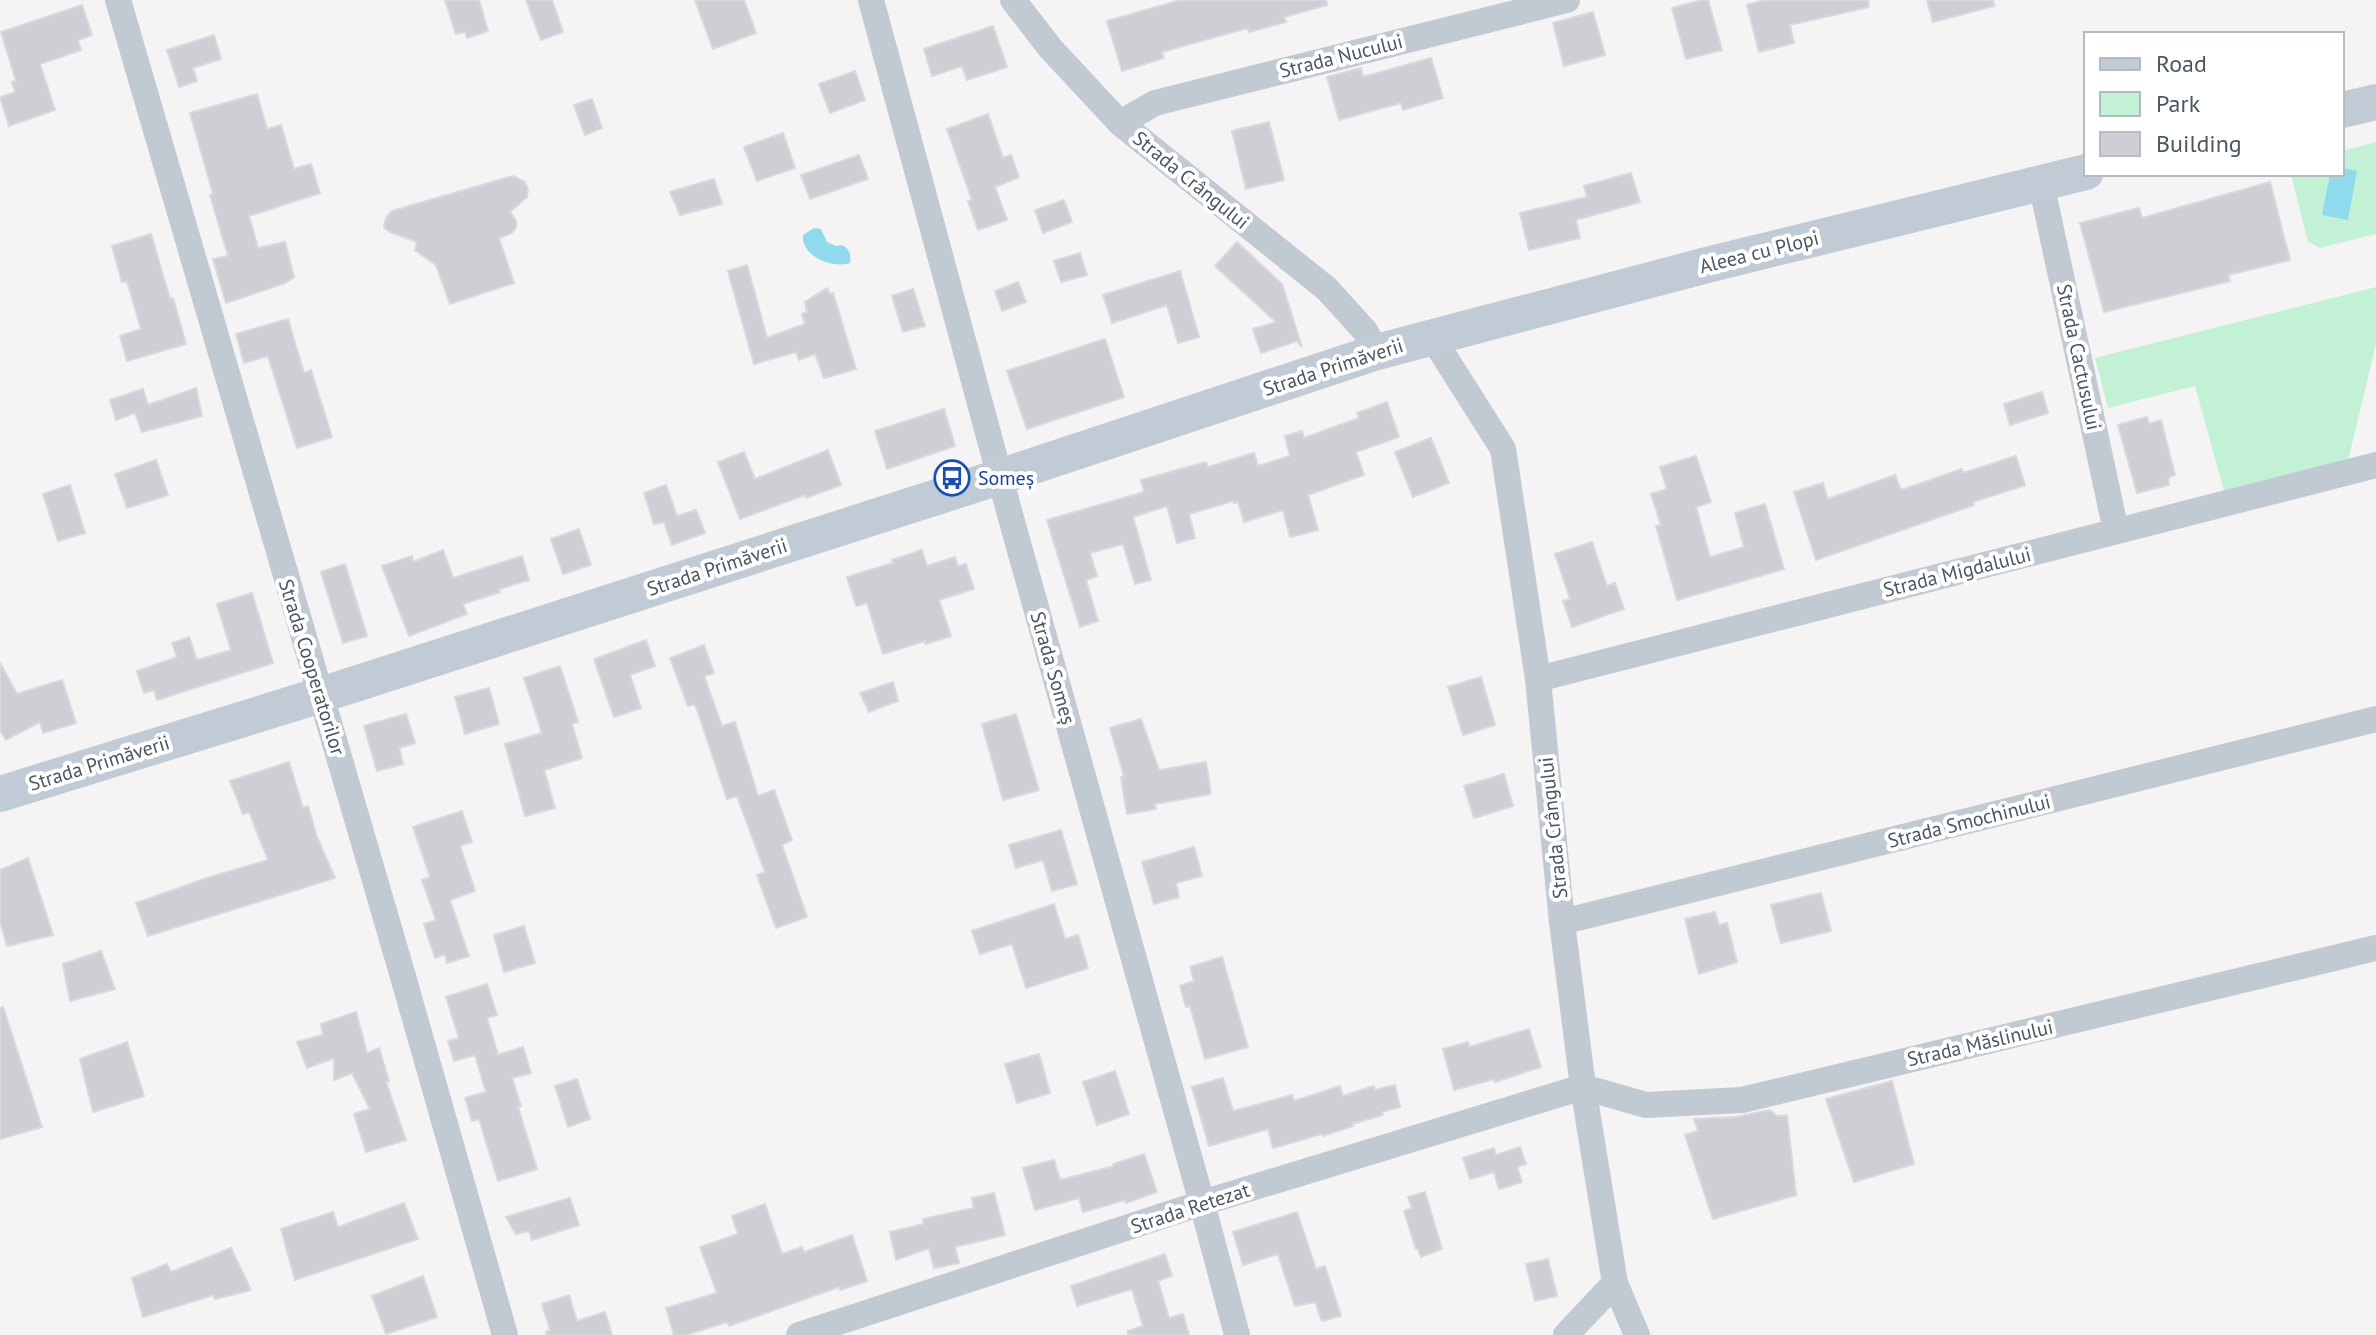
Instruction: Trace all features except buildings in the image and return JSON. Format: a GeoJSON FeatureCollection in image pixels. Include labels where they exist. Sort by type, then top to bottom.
{"type":"FeatureCollection","features":[{"type":"Feature","properties":{"kind":"street","name":"Strada Cooperatorilor"},"geometry":{"type":"LineString","coordinates":[[118,0],[505,1335]]}},
{"type":"Feature","properties":{"kind":"street","name":"Strada Someș"},"geometry":{"type":"LineString","coordinates":[[871,0],[1237,1335]]}},
{"type":"Feature","properties":{"kind":"street","name":"Strada Crângului"},"geometry":{"type":"LineString","coordinates":[[1013,0],[1051,49],[1120,123],[1327,289],[1365,331],[1377,352]]}},
{"type":"Feature","properties":{"kind":"street","name":"Strada Nucului"},"geometry":{"type":"LineString","coordinates":[[1120,123],[1155,103],[1567,0]]}},
{"type":"Feature","properties":{"kind":"street"},"geometry":{"type":"LineString","coordinates":[[2344,110],[2376,102]]}},
{"type":"Feature","properties":{"kind":"street","name":"Aleea cu Plopi"},"geometry":{"type":"LineString","coordinates":[[1432,337],[2084,172]]}},
{"type":"Feature","properties":{"kind":"street","name":"Strada Cactusului"},"geometry":{"type":"LineString","coordinates":[[2041,183],[2116,531]]}},
{"type":"Feature","properties":{"kind":"street","name":"Strada Primăverii"},"geometry":{"type":"LineString","coordinates":[[0,794],[321,695],[1000,477],[1377,352],[1432,337]]}},
{"type":"Feature","properties":{"kind":"street","name":"Strada Crângului"},"geometry":{"type":"LineString","coordinates":[[1432,337],[1503,449],[1538,679],[1562,922],[1583,1087],[1615,1283],[1637,1335]]}},
{"type":"Feature","properties":{"kind":"street","name":"Strada Migdalului"},"geometry":{"type":"LineString","coordinates":[[1538,679],[2376,465]]}},
{"type":"Feature","properties":{"kind":"street","name":"Strada Smochinului"},"geometry":{"type":"LineString","coordinates":[[1562,922],[2376,719]]}},
{"type":"Feature","properties":{"kind":"street","name":"Strada Măslinului"},"geometry":{"type":"LineString","coordinates":[[1583,1087],[1646,1105],[1742,1100],[2376,948]]}},
{"type":"Feature","properties":{"kind":"street","name":"Strada Retezat"},"geometry":{"type":"LineString","coordinates":[[799,1335],[1202,1203],[1583,1087]]}},
{"type":"Feature","properties":{"kind":"street"},"geometry":{"type":"LineString","coordinates":[[1566,1335],[1615,1283]]}},
{"type":"Feature","properties":{"kind":"green space"},"geometry":{"type":"Polygon","coordinates":[[[2376,142],[2376,234],[2320,248],[2308,242],[2292,176],[2344,176],[2344,150],[2376,142]]]}},
{"type":"Feature","properties":{"kind":"green space"},"geometry":{"type":"Polygon","coordinates":[[[2376,287],[2376,344],[2347,465],[2225,495],[2195,386],[2108,408],[2095,358],[2376,287]]]}},
{"type":"Feature","properties":{"kind":"water"},"geometry":{"type":"Polygon","coordinates":[[[2344,168],[2357,171],[2348,220],[2322,215],[2330,176],[2344,176],[2344,168]]]}},
{"type":"Feature","properties":{"kind":"water"},"geometry":{"type":"Polygon","coordinates":[[[814,228],[821,229],[827,242],[847,249],[850,263],[835,264],[812,255],[803,235],[814,228]]]}},
{"type":"Feature","properties":{"kind":"place","name":"Someș"},"geometry":{"type":"Point","coordinates":[952,478]}}]}
